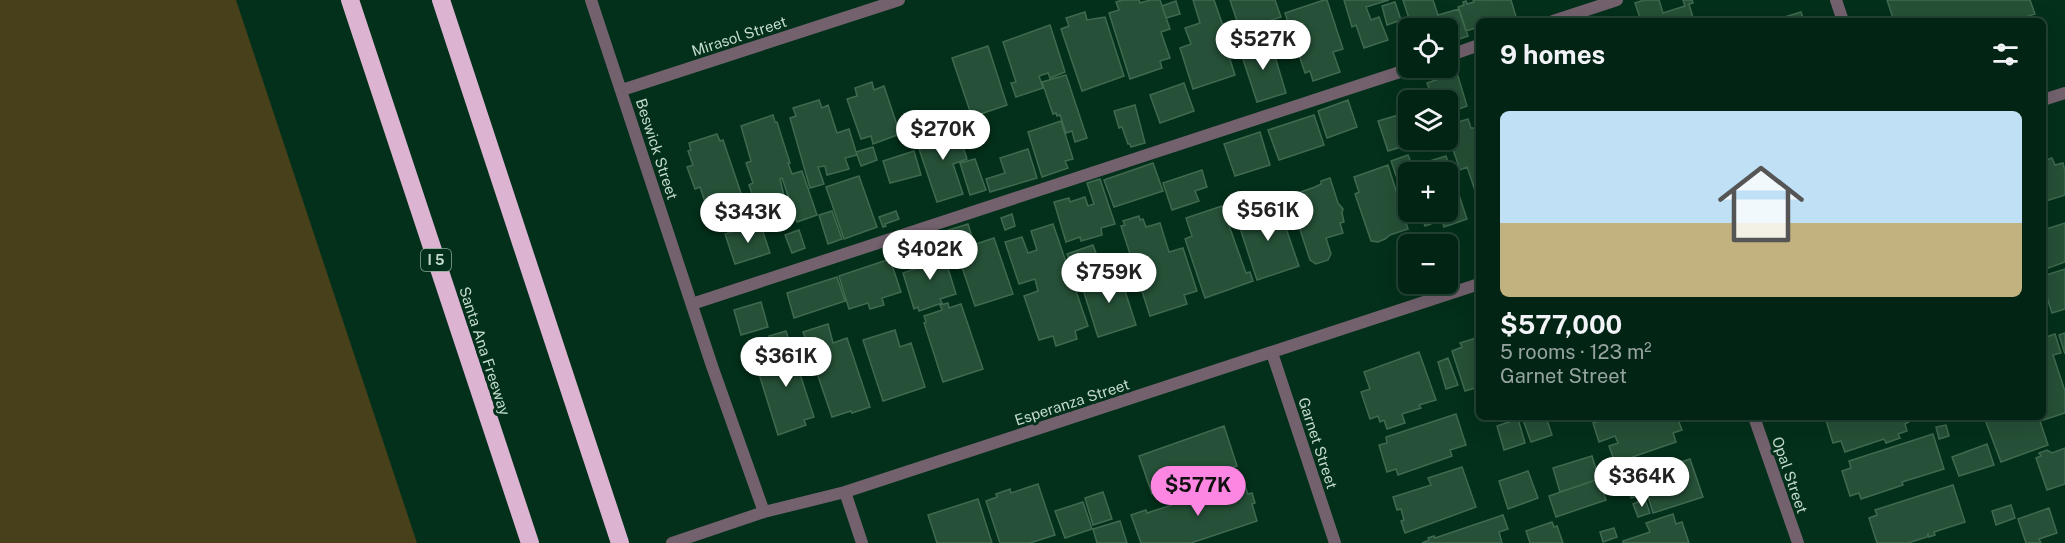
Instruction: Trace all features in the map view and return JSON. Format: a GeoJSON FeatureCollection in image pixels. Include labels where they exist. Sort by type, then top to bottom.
{"type":"FeatureCollection","features":[{"type":"Feature","properties":{"kind":"highway","name":"Santa Ana Freeway"},"geometry":{"type":"LineString","coordinates":[[350,0],[530,543]]}},
{"type":"Feature","properties":{"kind":"highway"},"geometry":{"type":"LineString","coordinates":[[441,0],[620,543]]}},
{"type":"Feature","properties":{"kind":"street","name":"Beswick Street"},"geometry":{"type":"LineString","coordinates":[[591,0],[764,512]]}},
{"type":"Feature","properties":{"kind":"street","name":"Mirasol Street"},"geometry":{"type":"LineString","coordinates":[[622,90],[899,0]]}},
{"type":"Feature","properties":{"kind":"street"},"geometry":{"type":"LineString","coordinates":[[1562,18],[1617,0]]}},
{"type":"Feature","properties":{"kind":"street"},"geometry":{"type":"LineString","coordinates":[[1836,0],[1842,18]]}},
{"type":"Feature","properties":{"kind":"street"},"geometry":{"type":"LineString","coordinates":[[1458,52],[1476,46]]}},
{"type":"Feature","properties":{"kind":"street"},"geometry":{"type":"LineString","coordinates":[[692,304],[1398,73]]}},
{"type":"Feature","properties":{"kind":"street"},"geometry":{"type":"LineString","coordinates":[[2046,99],[2065,93]]}},
{"type":"Feature","properties":{"kind":"street","name":"Esperanza Street"},"geometry":{"type":"LineString","coordinates":[[672,543],[764,512],[845,492],[1476,285]]}},
{"type":"Feature","properties":{"kind":"street","name":"Garnet Street"},"geometry":{"type":"LineString","coordinates":[[1272,353],[1335,543]]}},
{"type":"Feature","properties":{"kind":"street","name":"Opal Street"},"geometry":{"type":"LineString","coordinates":[[1755,420],[1798,543]]}},
{"type":"Feature","properties":{"kind":"street"},"geometry":{"type":"LineString","coordinates":[[845,492],[862,543]]}},
{"type":"Feature","properties":{"kind":"shaded area"},"geometry":{"type":"Polygon","coordinates":[[[0,0],[236,0],[417,543],[0,543],[0,0]]]}},
{"type":"Feature","properties":{"kind":"building"},"geometry":{"type":"Polygon","coordinates":[[[1139,0],[1140,3],[1160,0],[1170,29],[1161,32],[1170,58],[1160,61],[1162,68],[1130,79],[1109,13],[1119,10],[1116,2],[1139,0]]]}},
{"type":"Feature","properties":{"kind":"building"},"geometry":{"type":"Polygon","coordinates":[[[1193,0],[1214,0],[1230,46],[1226,47],[1235,75],[1193,89],[1180,48],[1191,44],[1185,28],[1200,23],[1193,0]]]}},
{"type":"Feature","properties":{"kind":"building"},"geometry":{"type":"Polygon","coordinates":[[[1230,0],[1275,0],[1281,17],[1240,30],[1230,0]]]}},
{"type":"Feature","properties":{"kind":"building"},"geometry":{"type":"Polygon","coordinates":[[[1327,0],[1343,49],[1333,52],[1340,72],[1313,81],[1310,71],[1305,73],[1285,13],[1327,0]]]}},
{"type":"Feature","properties":{"kind":"building"},"geometry":{"type":"Polygon","coordinates":[[[1344,0],[1389,0],[1366,7],[1371,20],[1379,17],[1388,40],[1364,48],[1356,25],[1352,27],[1344,0]]]}},
{"type":"Feature","properties":{"kind":"building"},"geometry":{"type":"Polygon","coordinates":[[[1403,0],[1433,0],[1438,15],[1459,9],[1468,36],[1458,40],[1458,18],[1409,18],[1403,0]]]}},
{"type":"Feature","properties":{"kind":"building"},"geometry":{"type":"Polygon","coordinates":[[[1473,0],[1511,0],[1516,18],[1476,18],[1476,28],[1466,31],[1458,7],[1464,5],[1463,2],[1466,1],[1467,4],[1474,2],[1473,0]]]}},
{"type":"Feature","properties":{"kind":"building"},"geometry":{"type":"Polygon","coordinates":[[[1644,0],[1659,0],[1663,13],[1685,6],[1683,0],[1692,0],[1693,3],[1689,4],[1693,18],[1640,18],[1635,3],[1644,0]]]}},
{"type":"Feature","properties":{"kind":"building"},"geometry":{"type":"Polygon","coordinates":[[[1887,0],[2030,0],[2035,14],[2023,18],[1893,18],[1887,0]]]}},
{"type":"Feature","properties":{"kind":"building"},"geometry":{"type":"Polygon","coordinates":[[[1176,1],[1180,14],[1166,18],[1162,6],[1176,1]]]}},
{"type":"Feature","properties":{"kind":"building"},"geometry":{"type":"Polygon","coordinates":[[[1395,2],[1400,18],[1398,18],[1398,21],[1387,25],[1382,6],[1395,2]]]}},
{"type":"Feature","properties":{"kind":"building"},"geometry":{"type":"Polygon","coordinates":[[[1085,12],[1087,20],[1105,17],[1124,76],[1082,91],[1061,29],[1069,26],[1066,18],[1085,12]]]}},
{"type":"Feature","properties":{"kind":"building"},"geometry":{"type":"Polygon","coordinates":[[[1801,12],[1803,18],[1781,18],[1801,12]]]}},
{"type":"Feature","properties":{"kind":"building"},"geometry":{"type":"Polygon","coordinates":[[[1050,25],[1065,72],[1050,78],[1048,73],[1039,76],[1043,88],[1016,97],[1011,83],[1016,82],[1003,42],[1050,25]]]}},
{"type":"Feature","properties":{"kind":"building"},"geometry":{"type":"Polygon","coordinates":[[[1270,40],[1286,93],[1257,102],[1240,50],[1270,40]]]}},
{"type":"Feature","properties":{"kind":"building"},"geometry":{"type":"Polygon","coordinates":[[[988,46],[1007,105],[972,117],[952,58],[988,46]]]}},
{"type":"Feature","properties":{"kind":"building"},"geometry":{"type":"Polygon","coordinates":[[[1066,75],[1087,138],[1075,142],[1072,131],[1066,133],[1060,115],[1053,114],[1042,82],[1066,75]]]}},
{"type":"Feature","properties":{"kind":"building"},"geometry":{"type":"Polygon","coordinates":[[[1458,76],[1467,106],[1458,109],[1458,90],[1429,90],[1427,83],[1458,76]]]}},
{"type":"Feature","properties":{"kind":"building"},"geometry":{"type":"Polygon","coordinates":[[[872,82],[874,90],[884,86],[900,134],[873,144],[871,136],[861,139],[847,99],[857,96],[855,88],[872,82]]]}},
{"type":"Feature","properties":{"kind":"building"},"geometry":{"type":"Polygon","coordinates":[[[1184,83],[1194,111],[1160,123],[1150,95],[1184,83]]]}},
{"type":"Feature","properties":{"kind":"building"},"geometry":{"type":"Polygon","coordinates":[[[819,100],[822,108],[828,105],[837,133],[849,129],[857,155],[845,158],[849,169],[827,175],[825,166],[818,167],[824,184],[810,188],[790,118],[796,116],[793,108],[819,100]]]}},
{"type":"Feature","properties":{"kind":"building"},"geometry":{"type":"Polygon","coordinates":[[[1348,100],[1357,127],[1327,138],[1318,111],[1348,100]]]}},
{"type":"Feature","properties":{"kind":"building"},"geometry":{"type":"Polygon","coordinates":[[[1135,105],[1145,143],[1131,147],[1122,127],[1119,128],[1114,111],[1135,105]]]}},
{"type":"Feature","properties":{"kind":"building"},"geometry":{"type":"Polygon","coordinates":[[[773,115],[792,174],[802,171],[817,215],[797,222],[782,178],[780,179],[785,200],[782,202],[780,211],[760,217],[749,185],[753,183],[746,163],[751,161],[741,126],[773,115]]]}},
{"type":"Feature","properties":{"kind":"building"},"geometry":{"type":"Polygon","coordinates":[[[1314,115],[1324,145],[1279,160],[1268,130],[1314,115]]]}},
{"type":"Feature","properties":{"kind":"building"},"geometry":{"type":"Polygon","coordinates":[[[1398,115],[1398,148],[1388,151],[1378,121],[1398,115]]]}},
{"type":"Feature","properties":{"kind":"building"},"geometry":{"type":"Polygon","coordinates":[[[1468,119],[1471,128],[1476,128],[1476,193],[1467,167],[1460,170],[1453,150],[1458,150],[1458,122],[1468,119]]]}},
{"type":"Feature","properties":{"kind":"building"},"geometry":{"type":"Polygon","coordinates":[[[1061,121],[1073,159],[1065,161],[1068,168],[1042,177],[1028,132],[1061,121]]]}},
{"type":"Feature","properties":{"kind":"building"},"geometry":{"type":"Polygon","coordinates":[[[955,123],[967,159],[953,164],[963,194],[937,202],[918,146],[920,145],[918,139],[933,134],[932,130],[955,123]]]}},
{"type":"Feature","properties":{"kind":"building"},"geometry":{"type":"Polygon","coordinates":[[[1260,132],[1270,165],[1235,176],[1224,144],[1260,132]]]}},
{"type":"Feature","properties":{"kind":"building"},"geometry":{"type":"Polygon","coordinates":[[[717,134],[720,141],[723,140],[745,205],[740,207],[741,211],[728,215],[730,220],[713,226],[700,187],[695,189],[687,167],[693,165],[688,151],[691,150],[689,143],[717,134]]]}},
{"type":"Feature","properties":{"kind":"building"},"geometry":{"type":"Polygon","coordinates":[[[873,147],[877,160],[861,166],[856,152],[873,147]]]}},
{"type":"Feature","properties":{"kind":"building"},"geometry":{"type":"Polygon","coordinates":[[[1028,149],[1037,178],[990,192],[986,179],[1005,173],[1000,158],[1028,149]]]}},
{"type":"Feature","properties":{"kind":"building"},"geometry":{"type":"Polygon","coordinates":[[[914,151],[921,175],[890,183],[883,161],[914,151]]]}},
{"type":"Feature","properties":{"kind":"building"},"geometry":{"type":"Polygon","coordinates":[[[1408,155],[1411,162],[1398,162],[1398,181],[1391,161],[1408,155]]]}},
{"type":"Feature","properties":{"kind":"building"},"geometry":{"type":"Polygon","coordinates":[[[1446,156],[1448,162],[1426,162],[1446,156]]]}},
{"type":"Feature","properties":{"kind":"building"},"geometry":{"type":"Polygon","coordinates":[[[2052,158],[2055,165],[2063,163],[2065,195],[2046,201],[2046,160],[2052,158]]]}},
{"type":"Feature","properties":{"kind":"building"},"geometry":{"type":"Polygon","coordinates":[[[975,159],[986,190],[970,195],[960,163],[975,159]]]}},
{"type":"Feature","properties":{"kind":"building"},"geometry":{"type":"Polygon","coordinates":[[[1153,163],[1163,191],[1114,207],[1104,180],[1153,163]]]}},
{"type":"Feature","properties":{"kind":"building"},"geometry":{"type":"Polygon","coordinates":[[[1388,165],[1398,197],[1398,222],[1406,222],[1408,229],[1378,242],[1371,241],[1355,194],[1359,192],[1354,177],[1388,165]]]}},
{"type":"Feature","properties":{"kind":"building"},"geometry":{"type":"Polygon","coordinates":[[[1202,170],[1207,187],[1195,191],[1199,201],[1172,210],[1163,183],[1202,170]]]}},
{"type":"Feature","properties":{"kind":"building"},"geometry":{"type":"Polygon","coordinates":[[[859,176],[877,227],[844,239],[826,187],[859,176]]]}},
{"type":"Feature","properties":{"kind":"building"},"geometry":{"type":"Polygon","coordinates":[[[1330,178],[1338,203],[1343,209],[1344,222],[1340,223],[1343,233],[1326,238],[1331,254],[1328,260],[1316,264],[1310,260],[1289,196],[1315,187],[1321,184],[1321,181],[1330,178]]]}},
{"type":"Feature","properties":{"kind":"building"},"geometry":{"type":"Polygon","coordinates":[[[1100,179],[1115,224],[1101,228],[1102,235],[1081,241],[1080,237],[1066,242],[1054,202],[1069,198],[1070,202],[1085,197],[1088,206],[1094,204],[1087,183],[1100,179]]]}},
{"type":"Feature","properties":{"kind":"building"},"geometry":{"type":"Polygon","coordinates":[[[1458,192],[1467,219],[1444,227],[1443,222],[1458,222],[1458,192]]]}},
{"type":"Feature","properties":{"kind":"building"},"geometry":{"type":"Polygon","coordinates":[[[1269,202],[1272,211],[1279,208],[1299,266],[1257,280],[1238,222],[1254,217],[1251,207],[1269,202]]]}},
{"type":"Feature","properties":{"kind":"building"},"geometry":{"type":"Polygon","coordinates":[[[1222,206],[1246,273],[1250,272],[1253,281],[1205,298],[1185,239],[1192,236],[1186,218],[1222,206]]]}},
{"type":"Feature","properties":{"kind":"building"},"geometry":{"type":"Polygon","coordinates":[[[832,211],[842,239],[828,244],[819,215],[832,211]]]}},
{"type":"Feature","properties":{"kind":"building"},"geometry":{"type":"Polygon","coordinates":[[[896,211],[899,219],[883,227],[879,217],[896,211]]]}},
{"type":"Feature","properties":{"kind":"building"},"geometry":{"type":"Polygon","coordinates":[[[1012,214],[1015,226],[1005,230],[1001,218],[1012,214]]]}},
{"type":"Feature","properties":{"kind":"building"},"geometry":{"type":"Polygon","coordinates":[[[1139,216],[1146,227],[1160,223],[1169,252],[1183,248],[1197,291],[1184,295],[1187,304],[1150,316],[1121,226],[1125,225],[1123,221],[1139,216]]]}},
{"type":"Feature","properties":{"kind":"building"},"geometry":{"type":"Polygon","coordinates":[[[1424,222],[1436,222],[1425,226],[1424,222]]]}},
{"type":"Feature","properties":{"kind":"building"},"geometry":{"type":"Polygon","coordinates":[[[760,223],[770,253],[735,264],[725,234],[760,223]]]}},
{"type":"Feature","properties":{"kind":"building"},"geometry":{"type":"Polygon","coordinates":[[[2065,223],[2065,262],[2046,269],[2046,229],[2065,223]]]}},
{"type":"Feature","properties":{"kind":"building"},"geometry":{"type":"Polygon","coordinates":[[[968,224],[972,237],[964,239],[967,249],[949,255],[942,232],[968,224]]]}},
{"type":"Feature","properties":{"kind":"building"},"geometry":{"type":"Polygon","coordinates":[[[1053,224],[1088,326],[1075,331],[1077,339],[1056,346],[1053,336],[1039,340],[1024,296],[1038,291],[1035,279],[1019,284],[1005,242],[1022,237],[1028,253],[1037,250],[1031,231],[1053,224]]]}},
{"type":"Feature","properties":{"kind":"building"},"geometry":{"type":"Polygon","coordinates":[[[799,230],[805,248],[792,253],[785,235],[799,230]]]}},
{"type":"Feature","properties":{"kind":"building"},"geometry":{"type":"Polygon","coordinates":[[[994,238],[1013,294],[975,306],[960,261],[968,258],[967,253],[975,250],[973,245],[994,238]]]}},
{"type":"Feature","properties":{"kind":"building"},"geometry":{"type":"Polygon","coordinates":[[[1093,245],[1100,264],[1074,273],[1067,254],[1093,245]]]}},
{"type":"Feature","properties":{"kind":"building"},"geometry":{"type":"Polygon","coordinates":[[[942,249],[956,294],[940,299],[942,303],[919,311],[918,307],[914,309],[903,273],[920,267],[916,257],[942,249]]]}},
{"type":"Feature","properties":{"kind":"building"},"geometry":{"type":"Polygon","coordinates":[[[890,259],[901,292],[882,298],[884,305],[870,309],[868,303],[849,309],[839,276],[890,259]]]}},
{"type":"Feature","properties":{"kind":"building"},"geometry":{"type":"Polygon","coordinates":[[[1117,266],[1136,325],[1098,337],[1081,283],[1111,274],[1110,268],[1117,266]]]}},
{"type":"Feature","properties":{"kind":"building"},"geometry":{"type":"Polygon","coordinates":[[[2065,269],[2065,309],[2052,313],[2046,294],[2046,275],[2065,269]]]}},
{"type":"Feature","properties":{"kind":"building"},"geometry":{"type":"Polygon","coordinates":[[[837,277],[845,301],[794,318],[787,293],[837,277]]]}},
{"type":"Feature","properties":{"kind":"building"},"geometry":{"type":"Polygon","coordinates":[[[761,302],[768,327],[741,335],[734,310],[761,302]]]}},
{"type":"Feature","properties":{"kind":"building"},"geometry":{"type":"Polygon","coordinates":[[[948,303],[949,308],[961,304],[983,369],[943,382],[924,323],[926,322],[924,316],[942,310],[940,305],[948,303]]]}},
{"type":"Feature","properties":{"kind":"building"},"geometry":{"type":"Polygon","coordinates":[[[828,324],[833,343],[847,338],[870,407],[832,417],[803,332],[828,324]]]}},
{"type":"Feature","properties":{"kind":"building"},"geometry":{"type":"Polygon","coordinates":[[[895,330],[900,347],[911,343],[925,387],[883,401],[863,340],[895,330]]]}},
{"type":"Feature","properties":{"kind":"building"},"geometry":{"type":"Polygon","coordinates":[[[786,331],[814,417],[804,420],[806,425],[778,435],[759,374],[779,368],[769,336],[786,331]]]}},
{"type":"Feature","properties":{"kind":"building"},"geometry":{"type":"Polygon","coordinates":[[[2065,333],[2065,354],[2059,335],[2065,333]]]}},
{"type":"Feature","properties":{"kind":"building"},"geometry":{"type":"Polygon","coordinates":[[[2055,334],[2061,353],[2053,355],[2065,391],[2065,413],[2046,419],[2046,337],[2055,334]]]}},
{"type":"Feature","properties":{"kind":"building"},"geometry":{"type":"Polygon","coordinates":[[[1476,338],[1476,388],[1465,391],[1452,351],[1462,347],[1460,343],[1476,338]]]}},
{"type":"Feature","properties":{"kind":"building"},"geometry":{"type":"Polygon","coordinates":[[[1419,352],[1436,400],[1419,405],[1421,408],[1402,414],[1405,423],[1387,429],[1384,420],[1380,422],[1378,416],[1370,419],[1361,392],[1370,389],[1364,372],[1419,352]]]}},
{"type":"Feature","properties":{"kind":"building"},"geometry":{"type":"Polygon","coordinates":[[[1448,358],[1458,385],[1446,389],[1438,362],[1448,358]]]}},
{"type":"Feature","properties":{"kind":"building"},"geometry":{"type":"Polygon","coordinates":[[[1456,414],[1466,445],[1450,450],[1452,456],[1398,475],[1396,469],[1387,472],[1379,445],[1387,443],[1386,437],[1456,414]]]}},
{"type":"Feature","properties":{"kind":"building"},"geometry":{"type":"Polygon","coordinates":[[[1518,420],[1525,443],[1504,450],[1497,426],[1518,420]]]}},
{"type":"Feature","properties":{"kind":"building"},"geometry":{"type":"Polygon","coordinates":[[[1523,420],[1547,420],[1552,435],[1531,442],[1523,420]]]}},
{"type":"Feature","properties":{"kind":"building"},"geometry":{"type":"Polygon","coordinates":[[[1602,420],[1678,420],[1682,430],[1673,433],[1676,442],[1615,463],[1609,446],[1618,443],[1615,436],[1599,442],[1593,423],[1602,420]]]}},
{"type":"Feature","properties":{"kind":"building"},"geometry":{"type":"Polygon","coordinates":[[[1826,420],[1908,420],[1909,422],[1905,424],[1907,431],[1898,434],[1900,438],[1886,443],[1884,439],[1845,452],[1841,441],[1833,443],[1826,420]]]}},
{"type":"Feature","properties":{"kind":"building"},"geometry":{"type":"Polygon","coordinates":[[[1985,420],[2043,420],[2040,421],[2048,445],[2001,462],[1985,420]]]}},
{"type":"Feature","properties":{"kind":"building"},"geometry":{"type":"Polygon","coordinates":[[[1946,425],[1949,436],[1939,439],[1936,427],[1946,425]]]}},
{"type":"Feature","properties":{"kind":"building"},"geometry":{"type":"Polygon","coordinates":[[[1224,426],[1237,466],[1152,494],[1139,456],[1224,426]]]}},
{"type":"Feature","properties":{"kind":"building"},"geometry":{"type":"Polygon","coordinates":[[[1933,434],[1944,469],[1902,482],[1903,485],[1861,499],[1859,493],[1850,496],[1842,471],[1851,468],[1849,461],[1933,434]]]}},
{"type":"Feature","properties":{"kind":"building"},"geometry":{"type":"Polygon","coordinates":[[[1987,444],[1994,465],[1959,476],[1952,457],[1987,444]]]}},
{"type":"Feature","properties":{"kind":"building"},"geometry":{"type":"Polygon","coordinates":[[[2065,448],[2065,484],[2047,490],[2036,458],[2041,456],[2039,453],[2047,450],[2052,453],[2065,448]]]}},
{"type":"Feature","properties":{"kind":"building"},"geometry":{"type":"Polygon","coordinates":[[[1592,456],[1599,479],[1560,492],[1553,468],[1592,456]]]}},
{"type":"Feature","properties":{"kind":"building"},"geometry":{"type":"Polygon","coordinates":[[[1690,459],[1703,497],[1653,513],[1647,493],[1631,498],[1625,481],[1690,459]]]}},
{"type":"Feature","properties":{"kind":"building"},"geometry":{"type":"Polygon","coordinates":[[[1462,467],[1476,507],[1405,533],[1401,521],[1404,520],[1401,509],[1397,510],[1393,497],[1431,485],[1428,478],[1462,467]]]}},
{"type":"Feature","properties":{"kind":"building"},"geometry":{"type":"Polygon","coordinates":[[[1528,471],[1538,498],[1508,509],[1499,481],[1528,471]]]}},
{"type":"Feature","properties":{"kind":"building"},"geometry":{"type":"Polygon","coordinates":[[[1599,479],[1606,500],[1556,517],[1549,496],[1599,479]]]}},
{"type":"Feature","properties":{"kind":"building"},"geometry":{"type":"Polygon","coordinates":[[[1236,481],[1237,483],[1243,481],[1248,494],[1252,493],[1255,503],[1252,504],[1257,521],[1191,543],[1141,543],[1131,515],[1146,510],[1147,513],[1181,502],[1179,499],[1189,496],[1191,499],[1236,481]]]}},
{"type":"Feature","properties":{"kind":"building"},"geometry":{"type":"Polygon","coordinates":[[[1038,484],[1055,535],[1030,543],[1000,543],[986,501],[1010,489],[1011,493],[1038,484]]]}},
{"type":"Feature","properties":{"kind":"building"},"geometry":{"type":"Polygon","coordinates":[[[1953,485],[1965,522],[1934,532],[1935,535],[1929,537],[1928,534],[1927,537],[1908,543],[1877,543],[1869,518],[1877,515],[1875,510],[1953,485]]]}},
{"type":"Feature","properties":{"kind":"building"},"geometry":{"type":"Polygon","coordinates":[[[1103,492],[1112,519],[1093,525],[1085,498],[1103,492]]]}},
{"type":"Feature","properties":{"kind":"building"},"geometry":{"type":"Polygon","coordinates":[[[978,499],[992,543],[937,543],[928,515],[978,499]]]}},
{"type":"Feature","properties":{"kind":"building"},"geometry":{"type":"Polygon","coordinates":[[[1645,499],[1650,513],[1638,517],[1633,504],[1645,499]]]}},
{"type":"Feature","properties":{"kind":"building"},"geometry":{"type":"Polygon","coordinates":[[[1083,502],[1092,529],[1065,538],[1055,511],[1083,502]]]}},
{"type":"Feature","properties":{"kind":"building"},"geometry":{"type":"Polygon","coordinates":[[[2011,505],[2015,518],[1996,525],[1992,511],[2011,505]]]}},
{"type":"Feature","properties":{"kind":"building"},"geometry":{"type":"Polygon","coordinates":[[[2049,508],[2057,533],[2039,539],[2041,543],[2026,543],[2018,519],[2049,508]]]}},
{"type":"Feature","properties":{"kind":"building"},"geometry":{"type":"Polygon","coordinates":[[[1673,514],[1676,524],[1682,522],[1689,543],[1623,543],[1623,541],[1650,532],[1646,523],[1673,514]]]}},
{"type":"Feature","properties":{"kind":"building"},"geometry":{"type":"Polygon","coordinates":[[[1503,515],[1508,529],[1499,532],[1502,543],[1422,543],[1429,540],[1428,538],[1434,536],[1435,538],[1503,515]]]}},
{"type":"Feature","properties":{"kind":"building"},"geometry":{"type":"Polygon","coordinates":[[[1120,521],[1127,543],[1097,543],[1093,529],[1120,521]]]}},
{"type":"Feature","properties":{"kind":"building"},"geometry":{"type":"Polygon","coordinates":[[[1552,522],[1554,527],[1557,526],[1563,543],[1530,543],[1526,531],[1552,522]]]}},
{"type":"Feature","properties":{"kind":"building"},"geometry":{"type":"Polygon","coordinates":[[[1614,528],[1617,537],[1603,542],[1600,532],[1614,528]]]}}]}
